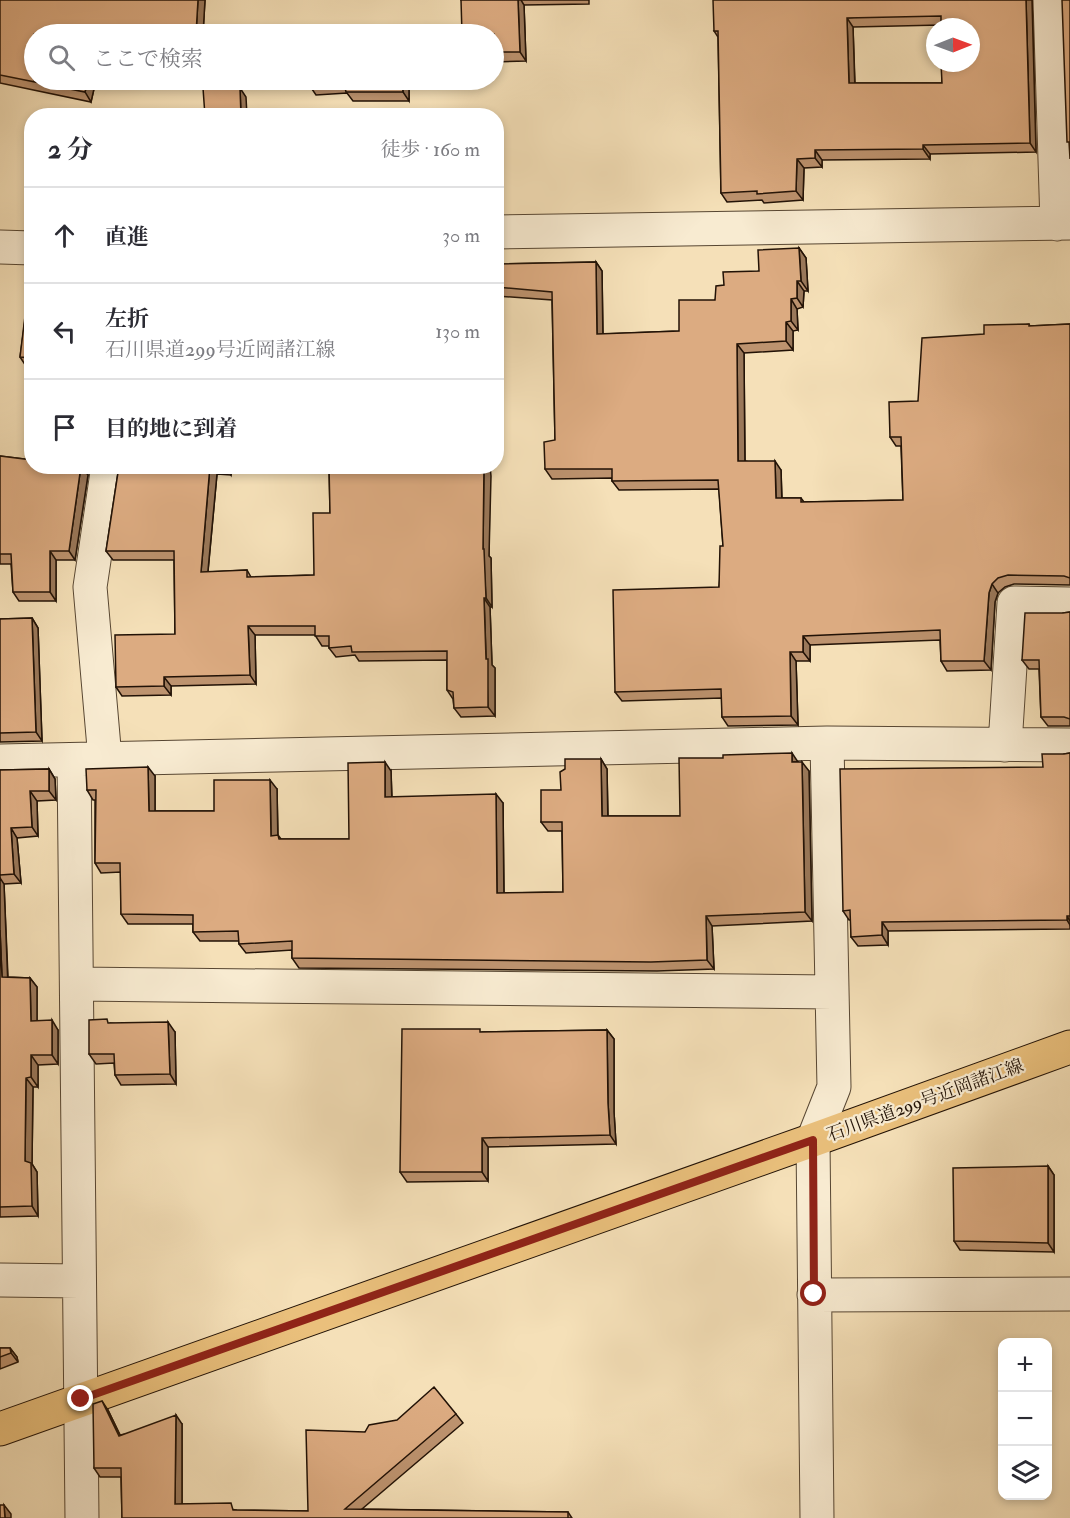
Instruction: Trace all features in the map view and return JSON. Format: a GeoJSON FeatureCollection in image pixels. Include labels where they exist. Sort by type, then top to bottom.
{"type":"FeatureCollection","features":[{"type":"Feature","properties":{"kind":"main road","name":"石川県道299号近岡諸江線"},"geometry":{"type":"LineString","coordinates":[[0,1429],[1070,1047]]}},
{"type":"Feature","properties":{"kind":"street"},"geometry":{"type":"LineString","coordinates":[[504,232],[1063,224],[1050,0]]}},
{"type":"Feature","properties":{"kind":"street"},"geometry":{"type":"LineString","coordinates":[[0,248],[24,248]]}},
{"type":"Feature","properties":{"kind":"street"},"geometry":{"type":"LineString","coordinates":[[82,1518],[77,984],[89,760],[90,587],[107,474]]}},
{"type":"Feature","properties":{"kind":"street"},"geometry":{"type":"LineString","coordinates":[[1005,745],[1014,603],[1070,604]]}},
{"type":"Feature","properties":{"kind":"street"},"geometry":{"type":"LineString","coordinates":[[817,1518],[813,1140],[834,1087],[827,743]]}},
{"type":"Feature","properties":{"kind":"street"},"geometry":{"type":"LineString","coordinates":[[0,761],[827,743],[1070,745]]}},
{"type":"Feature","properties":{"kind":"street"},"geometry":{"type":"LineString","coordinates":[[77,984],[832,992]]}},
{"type":"Feature","properties":{"kind":"street"},"geometry":{"type":"LineString","coordinates":[[0,1280],[79,1281]]}},
{"type":"Feature","properties":{"kind":"street"},"geometry":{"type":"LineString","coordinates":[[814,1294],[1070,1294]]}},
{"type":"Feature","properties":{"kind":"building"},"geometry":{"type":"Polygon","coordinates":[[[0,0],[198,0],[197,24],[24,24],[24,80],[0,75],[0,0]]]}},
{"type":"Feature","properties":{"kind":"building"},"geometry":{"type":"Polygon","coordinates":[[[461,0],[518,0],[520,52],[504,52],[504,24],[462,24],[461,0]]]}},
{"type":"Feature","properties":{"kind":"building"},"geometry":{"type":"Polygon","coordinates":[[[713,0],[1026,0],[1030,143],[923,145],[923,149],[815,150],[815,158],[797,159],[796,191],[757,194],[757,191],[721,193],[718,31],[714,31],[713,0]],[[941,16],[847,18],[849,83],[942,83],[941,72],[980,72],[980,18],[941,18],[941,16]]]}},
{"type":"Feature","properties":{"kind":"building"},"geometry":{"type":"Polygon","coordinates":[[[1062,0],[1070,0],[1070,159],[1069,142],[1067,142],[1062,0]]]}},
{"type":"Feature","properties":{"kind":"building"},"geometry":{"type":"Polygon","coordinates":[[[203,90],[240,90],[241,108],[204,108],[203,90]]]}},
{"type":"Feature","properties":{"kind":"building"},"geometry":{"type":"Polygon","coordinates":[[[346,90],[403,90],[403,92],[346,92],[346,90]]]}},
{"type":"Feature","properties":{"kind":"building"},"geometry":{"type":"Polygon","coordinates":[[[799,248],[801,281],[797,281],[797,298],[791,299],[791,321],[786,322],[786,341],[737,344],[738,461],[775,461],[776,498],[801,498],[801,502],[903,500],[901,437],[890,437],[889,402],[918,401],[922,338],[984,334],[984,325],[1070,324],[1070,578],[1008,575],[998,578],[992,584],[989,593],[984,661],[941,661],[940,630],[803,636],[803,652],[790,652],[791,716],[722,717],[721,689],[615,692],[613,590],[719,587],[720,546],[723,546],[718,480],[612,481],[612,469],[545,469],[544,442],[555,440],[552,292],[504,288],[504,264],[596,262],[597,334],[679,331],[679,300],[715,300],[716,286],[724,285],[723,272],[759,271],[758,250],[799,248]]]}},
{"type":"Feature","properties":{"kind":"building"},"geometry":{"type":"Polygon","coordinates":[[[24,324],[24,357],[20,357],[24,324]]]}},
{"type":"Feature","properties":{"kind":"building"},"geometry":{"type":"Polygon","coordinates":[[[0,456],[24,459],[24,474],[80,474],[69,551],[50,551],[50,592],[13,592],[11,554],[0,554],[0,456]]]}},
{"type":"Feature","properties":{"kind":"building"},"geometry":{"type":"Polygon","coordinates":[[[118,474],[209,474],[201,572],[247,570],[247,577],[314,575],[313,513],[330,513],[329,474],[484,474],[483,549],[488,707],[454,708],[453,692],[447,690],[447,651],[352,652],[351,646],[329,648],[329,636],[315,636],[315,626],[248,626],[250,675],[164,677],[164,686],[116,687],[115,635],[175,634],[174,551],[106,551],[118,474]]]}},
{"type":"Feature","properties":{"kind":"building"},"geometry":{"type":"Polygon","coordinates":[[[1070,612],[1070,719],[1041,717],[1039,660],[1022,660],[1025,613],[1070,612]]]}},
{"type":"Feature","properties":{"kind":"building"},"geometry":{"type":"Polygon","coordinates":[[[32,618],[36,732],[0,733],[0,619],[32,618]]]}},
{"type":"Feature","properties":{"kind":"building"},"geometry":{"type":"Polygon","coordinates":[[[792,753],[792,762],[802,762],[805,912],[706,916],[707,960],[651,962],[292,958],[292,941],[239,944],[238,931],[193,932],[193,915],[121,914],[120,863],[95,863],[96,790],[87,790],[86,769],[148,767],[149,811],[214,811],[214,780],[270,780],[271,836],[278,835],[279,839],[349,839],[348,763],[385,762],[385,797],[496,794],[497,893],[563,892],[562,822],[541,822],[541,790],[561,790],[560,772],[565,769],[565,759],[601,759],[602,816],[680,816],[679,758],[723,758],[723,755],[792,753]]]}},
{"type":"Feature","properties":{"kind":"building"},"geometry":{"type":"Polygon","coordinates":[[[1070,753],[1070,916],[1067,916],[1067,920],[882,922],[882,935],[851,937],[850,910],[843,911],[840,769],[1043,767],[1042,754],[1070,753]]]}},
{"type":"Feature","properties":{"kind":"building"},"geometry":{"type":"Polygon","coordinates":[[[49,769],[49,791],[30,791],[32,827],[11,828],[14,874],[0,875],[0,770],[49,769]]]}},
{"type":"Feature","properties":{"kind":"building"},"geometry":{"type":"Polygon","coordinates":[[[0,930],[2,977],[30,978],[31,1021],[52,1020],[52,1055],[31,1055],[31,1077],[26,1078],[25,1161],[31,1163],[32,1206],[0,1207],[0,930]]]}},
{"type":"Feature","properties":{"kind":"building"},"geometry":{"type":"Polygon","coordinates":[[[107,1019],[108,1023],[168,1022],[170,1074],[115,1075],[114,1054],[89,1054],[89,1020],[107,1019]]]}},
{"type":"Feature","properties":{"kind":"building"},"geometry":{"type":"Polygon","coordinates":[[[402,1029],[480,1029],[480,1032],[607,1030],[610,1135],[482,1138],[482,1172],[400,1172],[402,1029]]]}},
{"type":"Feature","properties":{"kind":"building"},"geometry":{"type":"Polygon","coordinates":[[[1048,1166],[1048,1243],[954,1241],[953,1168],[1048,1166]]]}},
{"type":"Feature","properties":{"kind":"building"},"geometry":{"type":"Polygon","coordinates":[[[0,1348],[10,1348],[11,1353],[0,1357],[0,1348]]]}},
{"type":"Feature","properties":{"kind":"building"},"geometry":{"type":"Polygon","coordinates":[[[434,1387],[456,1414],[345,1509],[568,1512],[568,1518],[122,1518],[121,1468],[94,1468],[93,1404],[102,1401],[119,1436],[176,1415],[175,1504],[231,1503],[233,1510],[308,1511],[306,1430],[365,1432],[369,1425],[397,1420],[434,1387]]]}},
{"type":"Feature","properties":{"kind":"building"},"geometry":{"type":"Polygon","coordinates":[[[0,1505],[4,1505],[5,1518],[0,1518],[0,1505]]]}},
{"type":"Feature","properties":{"kind":"route"},"geometry":{"type":"LineString","coordinates":[[81,1399],[813,1140],[814,1294]]}}]}
